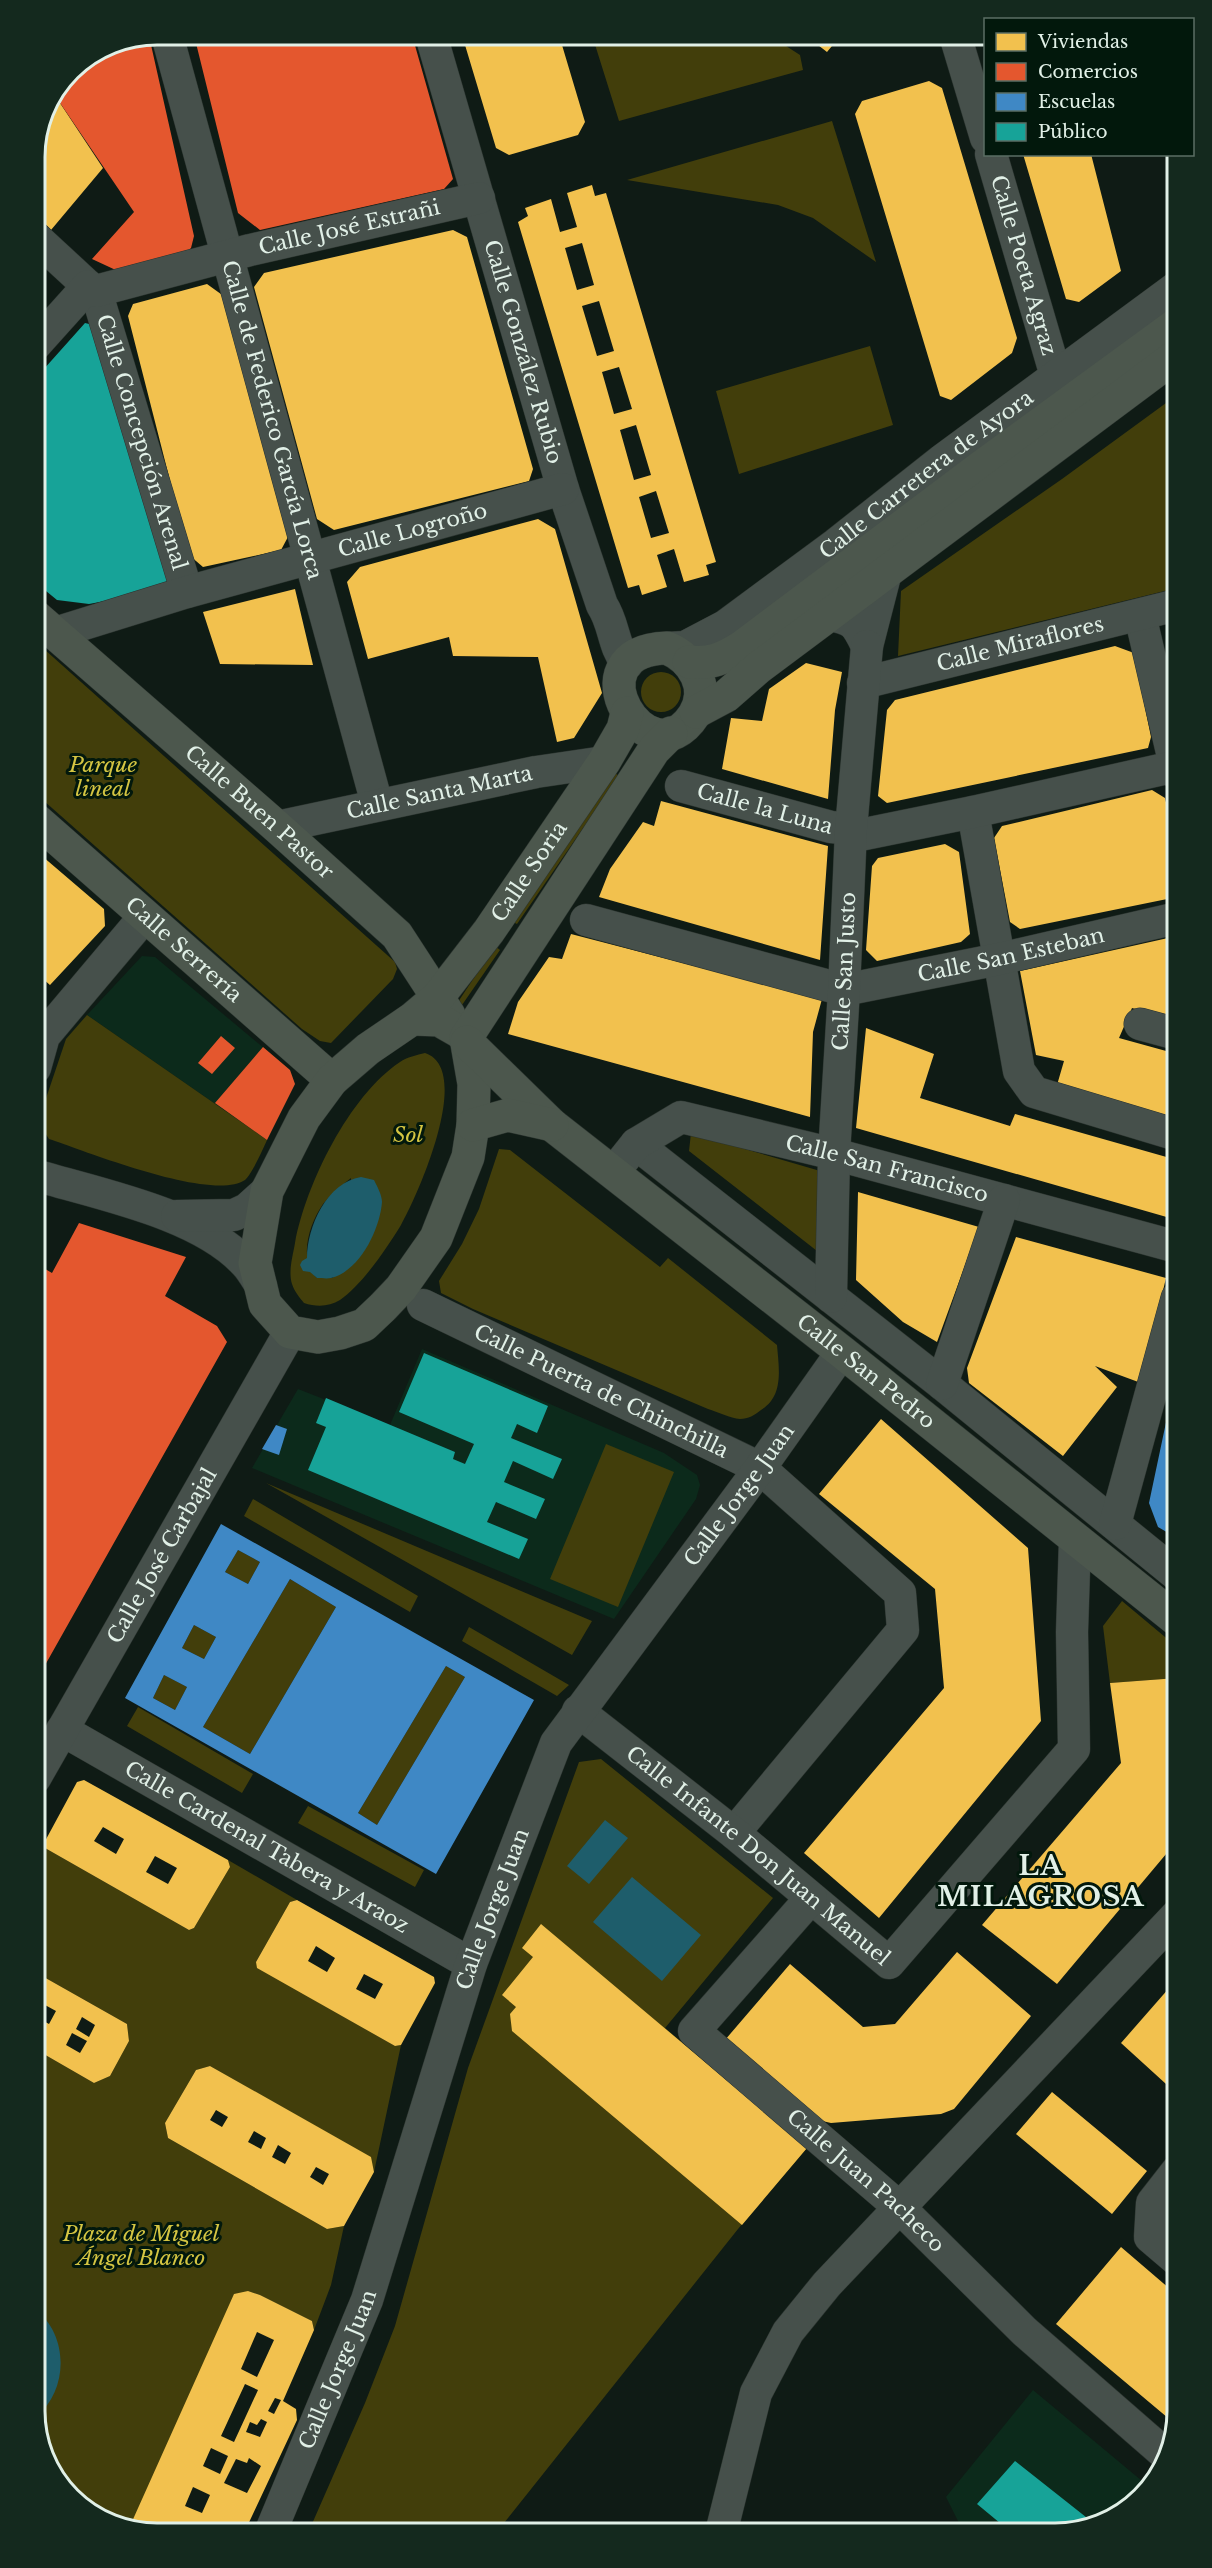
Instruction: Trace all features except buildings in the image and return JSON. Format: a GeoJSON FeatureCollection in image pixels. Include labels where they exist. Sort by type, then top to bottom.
{"type":"FeatureCollection","features":[{"type":"Feature","properties":{"kind":"main road","name":"Calle Carretera de Ayora"},"geometry":{"type":"LineString","coordinates":[[678,655],[710,663],[722,660],[742,647],[1167,332]]}},
{"type":"Feature","properties":{"kind":"main road"},"geometry":{"type":"LineString","coordinates":[[696,712],[726,696],[758,668],[1167,363]]}},
{"type":"Feature","properties":{"kind":"main road","name":"Calle Buen Pastor"},"geometry":{"type":"LineString","coordinates":[[45,625],[397,935],[464,1037]]}},
{"type":"Feature","properties":{"kind":"main road"},"geometry":{"type":"LineString","coordinates":[[649,649],[678,655],[700,681],[701,692],[696,712],[689,722],[671,734],[657,734],[636,725],[621,704],[619,687],[621,674],[636,655],[649,649]]}},
{"type":"Feature","properties":{"kind":"main road","name":"Calle Soria"},"geometry":{"type":"LineString","coordinates":[[290,1332],[265,1304],[255,1263],[267,1191],[304,1118],[332,1080],[368,1049],[412,1019],[438,997],[489,931],[604,762],[623,729],[627,713]]}},
{"type":"Feature","properties":{"kind":"main road","name":"Calle Soria"},"geometry":{"type":"LineString","coordinates":[[464,1037],[654,750],[671,734]]}},
{"type":"Feature","properties":{"kind":"main road","name":"Calle Serrería"},"geometry":{"type":"LineString","coordinates":[[45,828],[332,1080]]}},
{"type":"Feature","properties":{"kind":"main road"},"geometry":{"type":"LineString","coordinates":[[290,1332],[318,1336],[340,1333],[364,1325],[382,1307],[416,1291],[468,1157],[473,1125],[474,1084],[464,1037],[439,1020],[412,1019]]}},
{"type":"Feature","properties":{"kind":"main road","name":"Calle San Pedro"},"geometry":{"type":"LineString","coordinates":[[464,1037],[552,1125],[842,1352],[1167,1611]]}},
{"type":"Feature","properties":{"kind":"main road","name":"Calle San Pedro"},"geometry":{"type":"LineString","coordinates":[[473,1125],[508,1115],[552,1125]]}},
{"type":"Feature","properties":{"kind":"street","name":"Calle de Federico García Lorca"},"geometry":{"type":"LineString","coordinates":[[170,45],[377,804]]}},
{"type":"Feature","properties":{"kind":"street","name":"Calle González Rubio"},"geometry":{"type":"LineString","coordinates":[[434,45],[563,489],[602,605],[609,615],[618,652],[627,664]]}},
{"type":"Feature","properties":{"kind":"street"},"geometry":{"type":"LineString","coordinates":[[960,45],[978,80],[984,124]]}},
{"type":"Feature","properties":{"kind":"street","name":"Calle Poeta Agraz"},"geometry":{"type":"LineString","coordinates":[[991,156],[1056,376]]}},
{"type":"Feature","properties":{"kind":"street","name":"Calle José Estrañi"},"geometry":{"type":"LineString","coordinates":[[92,288],[479,198]]}},
{"type":"Feature","properties":{"kind":"street"},"geometry":{"type":"LineString","coordinates":[[45,246],[92,288],[45,335]]}},
{"type":"Feature","properties":{"kind":"street","name":"Calle Concepción Arenal"},"geometry":{"type":"LineString","coordinates":[[92,288],[187,592]]}},
{"type":"Feature","properties":{"kind":"street","name":"Calle Carretera de Ayora"},"geometry":{"type":"LineString","coordinates":[[678,655],[686,647],[725,626],[836,544],[941,461],[1167,294]]}},
{"type":"Feature","properties":{"kind":"street","name":"Calle Logroño"},"geometry":{"type":"LineString","coordinates":[[45,625],[187,592],[563,489]]}},
{"type":"Feature","properties":{"kind":"street","name":"Calle San Justo"},"geometry":{"type":"LineString","coordinates":[[831,1297],[834,1154],[844,990],[850,833],[867,646],[886,572]]}},
{"type":"Feature","properties":{"kind":"street","name":"Calle Miraflores"},"geometry":{"type":"LineString","coordinates":[[863,683],[1167,608]]}},
{"type":"Feature","properties":{"kind":"street"},"geometry":{"type":"LineString","coordinates":[[830,615],[850,619],[855,623],[867,646]]}},
{"type":"Feature","properties":{"kind":"street"},"geometry":{"type":"LineString","coordinates":[[1140,615],[1167,727]]}},
{"type":"Feature","properties":{"kind":"street","name":"Calle Santa Marta"},"geometry":{"type":"LineString","coordinates":[[277,827],[536,772],[604,762]]}},
{"type":"Feature","properties":{"kind":"street"},"geometry":{"type":"LineString","coordinates":[[850,833],[973,812],[1167,771]]}},
{"type":"Feature","properties":{"kind":"street","name":"Calle la Luna"},"geometry":{"type":"LineString","coordinates":[[681,786],[850,833]]}},
{"type":"Feature","properties":{"kind":"street"},"geometry":{"type":"LineString","coordinates":[[973,812],[1019,1071],[1034,1092],[1167,1132]]}},
{"type":"Feature","properties":{"kind":"street"},"geometry":{"type":"LineString","coordinates":[[45,1035],[146,916]]}},
{"type":"Feature","properties":{"kind":"street"},"geometry":{"type":"LineString","coordinates":[[586,921],[844,990]]}},
{"type":"Feature","properties":{"kind":"street","name":"Calle San Esteban"},"geometry":{"type":"LineString","coordinates":[[844,990],[999,959],[1167,921]]}},
{"type":"Feature","properties":{"kind":"street"},"geometry":{"type":"LineString","coordinates":[[1140,1024],[1167,1031]]}},
{"type":"Feature","properties":{"kind":"street","name":"Calle San Francisco"},"geometry":{"type":"LineString","coordinates":[[611,1173],[636,1144],[681,1117],[834,1154],[1167,1244]]}},
{"type":"Feature","properties":{"kind":"street","name":"Calle San Pedro"},"geometry":{"type":"LineString","coordinates":[[636,1144],[942,1384],[1167,1566]]}},
{"type":"Feature","properties":{"kind":"street"},"geometry":{"type":"LineString","coordinates":[[45,1178],[170,1216],[227,1247],[246,1263],[261,1286]]}},
{"type":"Feature","properties":{"kind":"street"},"geometry":{"type":"LineString","coordinates":[[170,1216],[234,1215],[247,1209],[267,1191]]}},
{"type":"Feature","properties":{"kind":"street"},"geometry":{"type":"LineString","coordinates":[[942,1384],[1004,1200]]}},
{"type":"Feature","properties":{"kind":"street","name":"Calle Puerta de Chinchilla"},"geometry":{"type":"LineString","coordinates":[[416,1291],[760,1468],[900,1593],[903,1630],[734,1833]]}},
{"type":"Feature","properties":{"kind":"street","name":"Calle José Carbajal"},"geometry":{"type":"LineString","coordinates":[[45,1759],[290,1332]]}},
{"type":"Feature","properties":{"kind":"street"},"geometry":{"type":"LineString","coordinates":[[1114,1524],[1167,1337]]}},
{"type":"Feature","properties":{"kind":"street","name":"Calle Jorge Juan"},"geometry":{"type":"LineString","coordinates":[[274,2523],[367,2300],[471,1964],[556,1743],[760,1468],[842,1352]]}},
{"type":"Feature","properties":{"kind":"street","name":"Calle Infante Don Juan Manuel"},"geometry":{"type":"LineString","coordinates":[[578,1711],[734,1833],[890,1963],[1074,1749],[1072,1632],[1075,1539]]}},
{"type":"Feature","properties":{"kind":"street","name":"Calle Cardenal Tabera y Araoz"},"geometry":{"type":"LineString","coordinates":[[62,1730],[471,1964]]}},
{"type":"Feature","properties":{"kind":"street","name":"Calle Juan Pacheco"},"geometry":{"type":"LineString","coordinates":[[811,1898],[694,2031],[899,2207],[1024,2331],[1159,2450]]}},
{"type":"Feature","properties":{"kind":"street"},"geometry":{"type":"LineString","coordinates":[[724,2523],[756,2393],[788,2332],[827,2284],[1167,1927]]}},
{"type":"Feature","properties":{"kind":"street"},"geometry":{"type":"LineString","coordinates":[[1167,2185],[1152,2203],[1150,2236],[1167,2251]]}},
{"type":"Feature","properties":{"kind":"shaded area"},"geometry":{"type":"Polygon","coordinates":[[[142,956],[155,957],[290,1070],[295,1084],[267,1140],[87,1015],[142,956]]]}},
{"type":"Feature","properties":{"kind":"shaded area"},"geometry":{"type":"Polygon","coordinates":[[[422,1349],[664,1453],[697,1475],[700,1485],[696,1499],[614,1619],[252,1468],[298,1389],[390,1425],[422,1349]]]}},
{"type":"Feature","properties":{"kind":"shaded area"},"geometry":{"type":"Polygon","coordinates":[[[1033,2390],[1142,2481],[1129,2495],[1111,2508],[1091,2517],[1069,2522],[959,2523],[946,2497],[1033,2390]]]}},
{"type":"Feature","properties":{"kind":"green space"},"geometry":{"type":"Polygon","coordinates":[[[595,45],[784,45],[800,55],[803,70],[619,121],[595,45]]]}},
{"type":"Feature","properties":{"kind":"green space"},"geometry":{"type":"Polygon","coordinates":[[[832,121],[876,262],[813,218],[778,205],[627,180],[832,121]]]}},
{"type":"Feature","properties":{"kind":"green space"},"geometry":{"type":"Polygon","coordinates":[[[870,346],[893,425],[739,474],[716,391],[870,346]]]}},
{"type":"Feature","properties":{"kind":"green space"},"geometry":{"type":"Polygon","coordinates":[[[1167,402],[1167,590],[898,656],[901,591],[1062,479],[1167,402]]]}},
{"type":"Feature","properties":{"kind":"green space","name":"Parque lineal"},"geometry":{"type":"Polygon","coordinates":[[[45,650],[395,962],[397,969],[393,979],[331,1043],[320,1041],[302,1029],[45,802],[45,650]]]}},
{"type":"Feature","properties":{"kind":"green space"},"geometry":{"type":"Polygon","coordinates":[[[661,672],[669,673],[675,678],[680,684],[680,700],[675,706],[669,711],[661,712],[653,711],[647,706],[642,700],[641,692],[642,684],[647,678],[653,673],[661,672]]]}},
{"type":"Feature","properties":{"kind":"green space"},"geometry":{"type":"Polygon","coordinates":[[[615,773],[619,776],[517,924],[513,922],[615,773]]]}},
{"type":"Feature","properties":{"kind":"green space"},"geometry":{"type":"Polygon","coordinates":[[[495,946],[500,950],[462,1005],[458,1002],[495,946]]]}},
{"type":"Feature","properties":{"kind":"green space"},"geometry":{"type":"Polygon","coordinates":[[[87,1015],[267,1140],[248,1177],[229,1185],[206,1185],[179,1180],[149,1173],[49,1139],[45,1133],[45,1101],[66,1039],[87,1015]]]}},
{"type":"Feature","properties":{"kind":"green space","name":"Sol"},"geometry":{"type":"Polygon","coordinates":[[[425,1053],[439,1064],[444,1082],[443,1107],[438,1134],[429,1162],[409,1210],[381,1255],[348,1293],[340,1300],[327,1305],[304,1303],[292,1284],[291,1263],[309,1195],[332,1143],[364,1096],[381,1077],[409,1057],[425,1053]],[[351,1178],[329,1197],[318,1212],[310,1231],[307,1252],[311,1270],[317,1278],[332,1278],[348,1268],[351,1178]]]}},
{"type":"Feature","properties":{"kind":"green space"},"geometry":{"type":"Polygon","coordinates":[[[691,1133],[827,1173],[826,1258],[689,1151],[691,1133]]]}},
{"type":"Feature","properties":{"kind":"green space"},"geometry":{"type":"Polygon","coordinates":[[[499,1149],[510,1150],[660,1267],[668,1258],[777,1345],[779,1363],[777,1390],[768,1404],[756,1414],[746,1418],[728,1416],[473,1309],[441,1293],[439,1281],[462,1244],[479,1209],[499,1149]]]}},
{"type":"Feature","properties":{"kind":"green space"},"geometry":{"type":"Polygon","coordinates":[[[606,1444],[674,1472],[618,1607],[550,1579],[606,1444]]]}},
{"type":"Feature","properties":{"kind":"green space"},"geometry":{"type":"Polygon","coordinates":[[[266,1483],[592,1621],[572,1655],[266,1483]]]}},
{"type":"Feature","properties":{"kind":"green space"},"geometry":{"type":"Polygon","coordinates":[[[253,1499],[418,1596],[410,1612],[244,1516],[253,1499]]]}},
{"type":"Feature","properties":{"kind":"green space"},"geometry":{"type":"Polygon","coordinates":[[[238,1550],[260,1562],[248,1584],[225,1572],[238,1550]]]}},
{"type":"Feature","properties":{"kind":"green space"},"geometry":{"type":"Polygon","coordinates":[[[290,1579],[336,1607],[250,1754],[203,1727],[290,1579]]]}},
{"type":"Feature","properties":{"kind":"green space"},"geometry":{"type":"Polygon","coordinates":[[[1122,1601],[1167,1639],[1167,1679],[1110,1683],[1103,1626],[1122,1601]]]}},
{"type":"Feature","properties":{"kind":"green space"},"geometry":{"type":"Polygon","coordinates":[[[194,1625],[216,1637],[204,1659],[182,1648],[194,1625]]]}},
{"type":"Feature","properties":{"kind":"green space"},"geometry":{"type":"Polygon","coordinates":[[[469,1627],[569,1685],[557,1696],[462,1641],[469,1627]]]}},
{"type":"Feature","properties":{"kind":"green space"},"geometry":{"type":"Polygon","coordinates":[[[446,1666],[465,1677],[377,1825],[358,1813],[446,1666]]]}},
{"type":"Feature","properties":{"kind":"green space"},"geometry":{"type":"Polygon","coordinates":[[[164,1675],[187,1687],[175,1710],[153,1698],[164,1675]]]}},
{"type":"Feature","properties":{"kind":"green space"},"geometry":{"type":"Polygon","coordinates":[[[138,1707],[253,1774],[242,1793],[127,1726],[138,1707]]]}},
{"type":"Feature","properties":{"kind":"green space"},"geometry":{"type":"Polygon","coordinates":[[[601,1759],[773,1898],[665,2028],[807,2148],[738,2229],[504,2523],[312,2523],[365,2403],[395,2326],[468,2068],[579,1762],[601,1759]]]}},
{"type":"Feature","properties":{"kind":"green space"},"geometry":{"type":"Polygon","coordinates":[[[308,1806],[424,1870],[415,1887],[298,1823],[308,1806]]]}},
{"type":"Feature","properties":{"kind":"green space","name":"Plaza de Miguel Ángel Blanco"},"geometry":{"type":"Polygon","coordinates":[[[45,1848],[189,1930],[194,1928],[230,1867],[228,1860],[297,1900],[290,1902],[256,1962],[316,2001],[395,2046],[401,2045],[374,2172],[370,2157],[210,2066],[196,2070],[165,2123],[168,2138],[327,2229],[344,2226],[331,2285],[314,2330],[312,2321],[248,2291],[133,2520],[95,2504],[68,2479],[54,2454],[45,2418],[45,2055],[94,2083],[110,2076],[129,2041],[127,2024],[45,1978],[45,1848]]]}},
{"type":"Feature","properties":{"kind":"water"},"geometry":{"type":"Polygon","coordinates":[[[361,1177],[374,1180],[382,1202],[377,1224],[367,1248],[351,1267],[331,1278],[317,1278],[310,1272],[303,1271],[300,1265],[307,1258],[311,1233],[321,1208],[338,1187],[361,1177]]]}},
{"type":"Feature","properties":{"kind":"water"},"geometry":{"type":"Polygon","coordinates":[[[605,1820],[628,1838],[589,1884],[567,1866],[605,1820]]]}},
{"type":"Feature","properties":{"kind":"water"},"geometry":{"type":"Polygon","coordinates":[[[632,1877],[701,1935],[662,1981],[593,1922],[632,1877]]]}},
{"type":"Feature","properties":{"kind":"water"},"geometry":{"type":"Polygon","coordinates":[[[45,2319],[54,2333],[61,2363],[55,2392],[45,2408],[45,2319]]]}},
{"type":"Feature","properties":{"kind":"district","name":"LA MILAGROSA"},"geometry":{"type":"Point","coordinates":[1041,1882]}}]}
